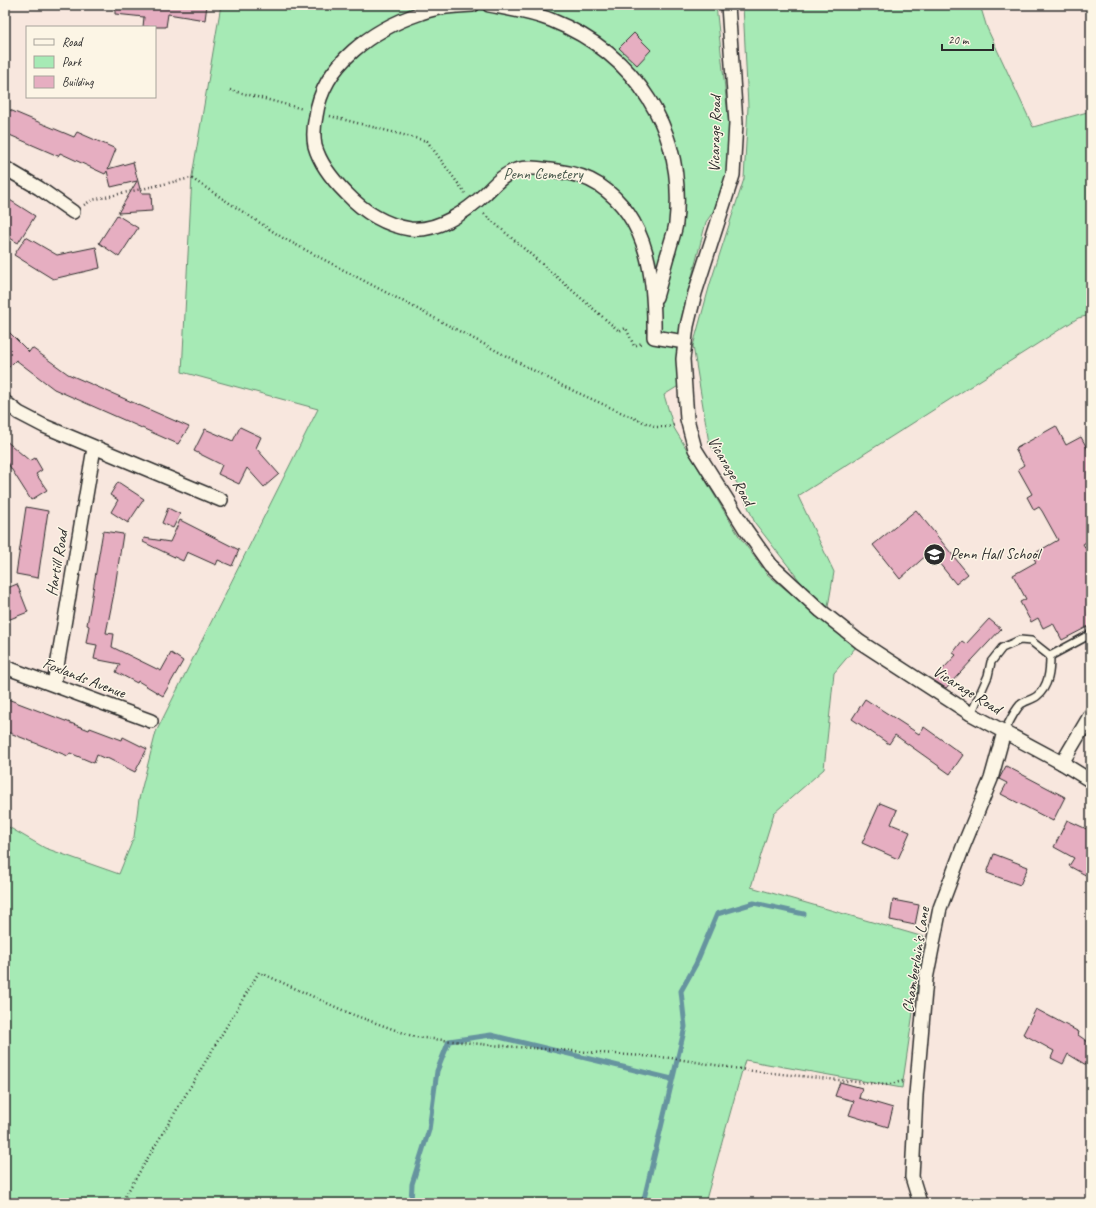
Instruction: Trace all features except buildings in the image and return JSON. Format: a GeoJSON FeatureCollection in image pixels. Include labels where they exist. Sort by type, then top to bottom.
{"type":"FeatureCollection","features":[{"type":"Feature","properties":{"kind":"street"},"geometry":{"type":"LineString","coordinates":[[473,5],[451,6],[421,13],[371,37],[354,50],[340,64],[328,81],[320,98],[314,129],[315,145],[321,161],[335,182],[359,205],[388,223],[412,229],[432,226],[456,218],[474,205],[504,176],[515,170],[530,168],[585,177],[600,186],[615,198],[638,230],[646,248],[655,302],[654,337],[685,342]]}},
{"type":"Feature","properties":{"kind":"street"},"geometry":{"type":"LineString","coordinates":[[489,5],[527,12],[551,20],[600,47],[620,63],[641,86],[654,106],[667,137],[674,166],[677,194],[676,224],[655,302]]}},
{"type":"Feature","properties":{"kind":"street","name":"Vicarage Road"},"geometry":{"type":"LineString","coordinates":[[728,5],[736,123],[733,175],[695,293],[683,359],[687,419],[696,449],[746,530],[771,565],[821,611],[860,642],[971,714],[1062,763],[1091,781]]}},
{"type":"Feature","properties":{"kind":"street"},"geometry":{"type":"LineString","coordinates":[[5,168],[39,188],[74,212]]}},
{"type":"Feature","properties":{"kind":"street"},"geometry":{"type":"LineString","coordinates":[[5,402],[19,413],[94,448],[132,462],[221,500]]}},
{"type":"Feature","properties":{"kind":"street","name":"Hartill Road"},"geometry":{"type":"LineString","coordinates":[[54,684],[94,448]]}},
{"type":"Feature","properties":{"kind":"street","name":"Foxlands Avenue"},"geometry":{"type":"LineString","coordinates":[[5,667],[151,721]]}},
{"type":"Feature","properties":{"kind":"street"},"geometry":{"type":"LineString","coordinates":[[1062,763],[1091,714]]}},
{"type":"Feature","properties":{"kind":"street","name":"Chamberlain's Lane"},"geometry":{"type":"LineString","coordinates":[[920,1203],[912,1177],[926,979],[940,908],[991,779],[1004,732]]}},
{"type":"Feature","properties":{"kind":"lane"},"geometry":{"type":"LineString","coordinates":[[1050,656],[1091,634]]}},
{"type":"Feature","properties":{"kind":"lane"},"geometry":{"type":"LineString","coordinates":[[971,714],[988,676],[991,662],[1002,648],[1020,640],[1031,641],[1050,656]]}},
{"type":"Feature","properties":{"kind":"lane"},"geometry":{"type":"LineString","coordinates":[[1004,732],[1011,718],[1021,704],[1036,697],[1042,691],[1049,678],[1050,656]]}},
{"type":"Feature","properties":{"kind":"path"},"geometry":{"type":"LineString","coordinates":[[74,212],[92,200],[191,178],[283,238],[565,387],[657,427],[668,427],[687,419]]}},
{"type":"Feature","properties":{"kind":"path"},"geometry":{"type":"LineString","coordinates":[[122,1203],[259,972],[351,1014],[415,1037],[490,1045],[671,1058],[753,1071],[886,1085],[918,1078]]}},
{"type":"Feature","properties":{"kind":"green space","name":"Penn Cemetery"},"geometry":{"type":"Polygon","coordinates":[[[221,5],[716,5],[730,135],[728,174],[717,206],[706,222],[691,280],[680,385],[664,395],[674,428],[739,536],[767,574],[856,647],[834,673],[824,769],[774,813],[751,887],[924,937],[902,1088],[745,1060],[705,1203],[5,1203],[5,825],[45,848],[119,874],[134,837],[139,799],[156,732],[318,409],[182,372],[192,176],[221,5]]]}},
{"type":"Feature","properties":{"kind":"green space"},"geometry":{"type":"Polygon","coordinates":[[[743,5],[980,5],[987,28],[1033,127],[1091,111],[1091,315],[1078,318],[798,496],[834,572],[828,607],[803,585],[755,523],[739,486],[709,443],[693,346],[710,284],[744,179],[748,107],[743,5]]]}},
{"type":"Feature","properties":{"kind":"waterway"},"geometry":{"type":"LineString","coordinates":[[643,1203],[685,1027],[681,991],[696,964],[717,914],[754,903],[804,914]]}},
{"type":"Feature","properties":{"kind":"waterway"},"geometry":{"type":"LineString","coordinates":[[411,1203],[412,1184],[429,1130],[437,1071],[449,1041],[491,1035],[672,1079]]}},
{"type":"Feature","properties":{"kind":"place","name":"Penn Hall School"},"geometry":{"type":"Point","coordinates":[935,554]}}]}
